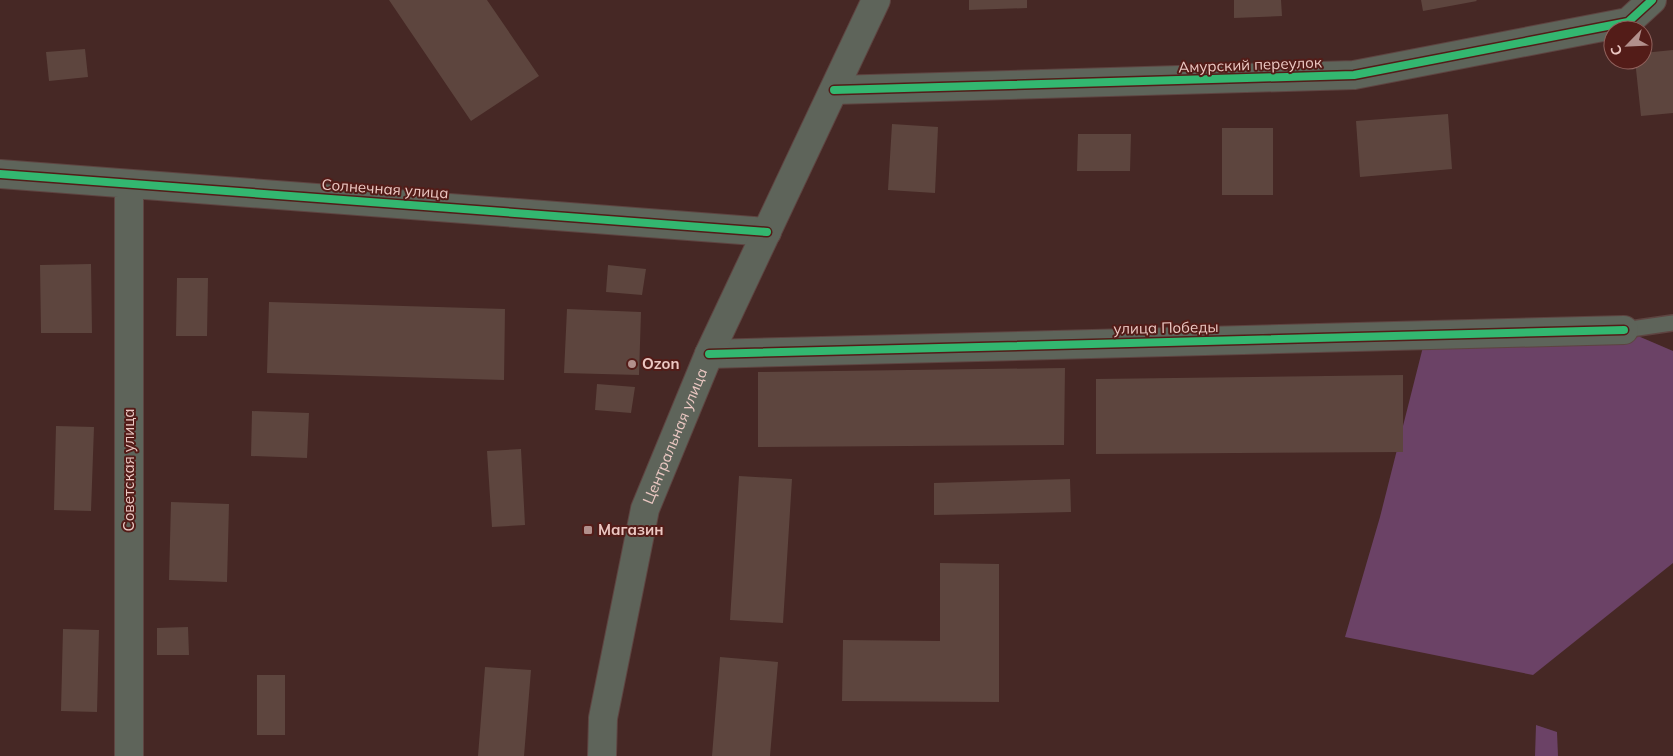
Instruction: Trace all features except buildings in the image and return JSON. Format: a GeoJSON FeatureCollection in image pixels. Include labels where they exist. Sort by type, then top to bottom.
{"type":"FeatureCollection","features":[{"type":"Feature","properties":{"kind":"street","name":"Центральная улица"},"geometry":{"type":"LineString","coordinates":[[602,756],[603,718],[645,509],[708,354],[768,232],[876,0]]}},
{"type":"Feature","properties":{"kind":"street","name":"Амурский переулок"},"geometry":{"type":"LineString","coordinates":[[834,90],[1354,76],[1628,22],[1652,0]]}},
{"type":"Feature","properties":{"kind":"street","name":"Солнечная улица"},"geometry":{"type":"LineString","coordinates":[[0,174],[768,232]]}},
{"type":"Feature","properties":{"kind":"street","name":"Советская улица"},"geometry":{"type":"LineString","coordinates":[[129,184],[129,756]]}},
{"type":"Feature","properties":{"kind":"street","name":"улица Победы"},"geometry":{"type":"LineString","coordinates":[[708,354],[1624,330]]}},
{"type":"Feature","properties":{"kind":"lane"},"geometry":{"type":"LineString","coordinates":[[1624,330],[1673,323]]}},
{"type":"Feature","properties":{"kind":"shaded area"},"geometry":{"type":"Polygon","coordinates":[[[1624,330],[1673,351],[1673,563],[1533,675],[1345,637],[1380,517],[1426,335],[1624,330]]]}},
{"type":"Feature","properties":{"kind":"shaded area"},"geometry":{"type":"Polygon","coordinates":[[[1536,725],[1557,732],[1558,756],[1535,756],[1536,725]]]}},
{"type":"Feature","properties":{"kind":"cycle path"},"geometry":{"type":"LineString","coordinates":[[834,90],[1354,75],[1628,22],[1652,0]]}},
{"type":"Feature","properties":{"kind":"cycle path"},"geometry":{"type":"LineString","coordinates":[[0,174],[767,232]]}},
{"type":"Feature","properties":{"kind":"cycle path"},"geometry":{"type":"LineString","coordinates":[[709,354],[1624,330]]}},
{"type":"Feature","properties":{"kind":"place","name":"Ozon"},"geometry":{"type":"Point","coordinates":[632,364]}},
{"type":"Feature","properties":{"kind":"place","name":"Магазин"},"geometry":{"type":"Point","coordinates":[588,530]}}]}
